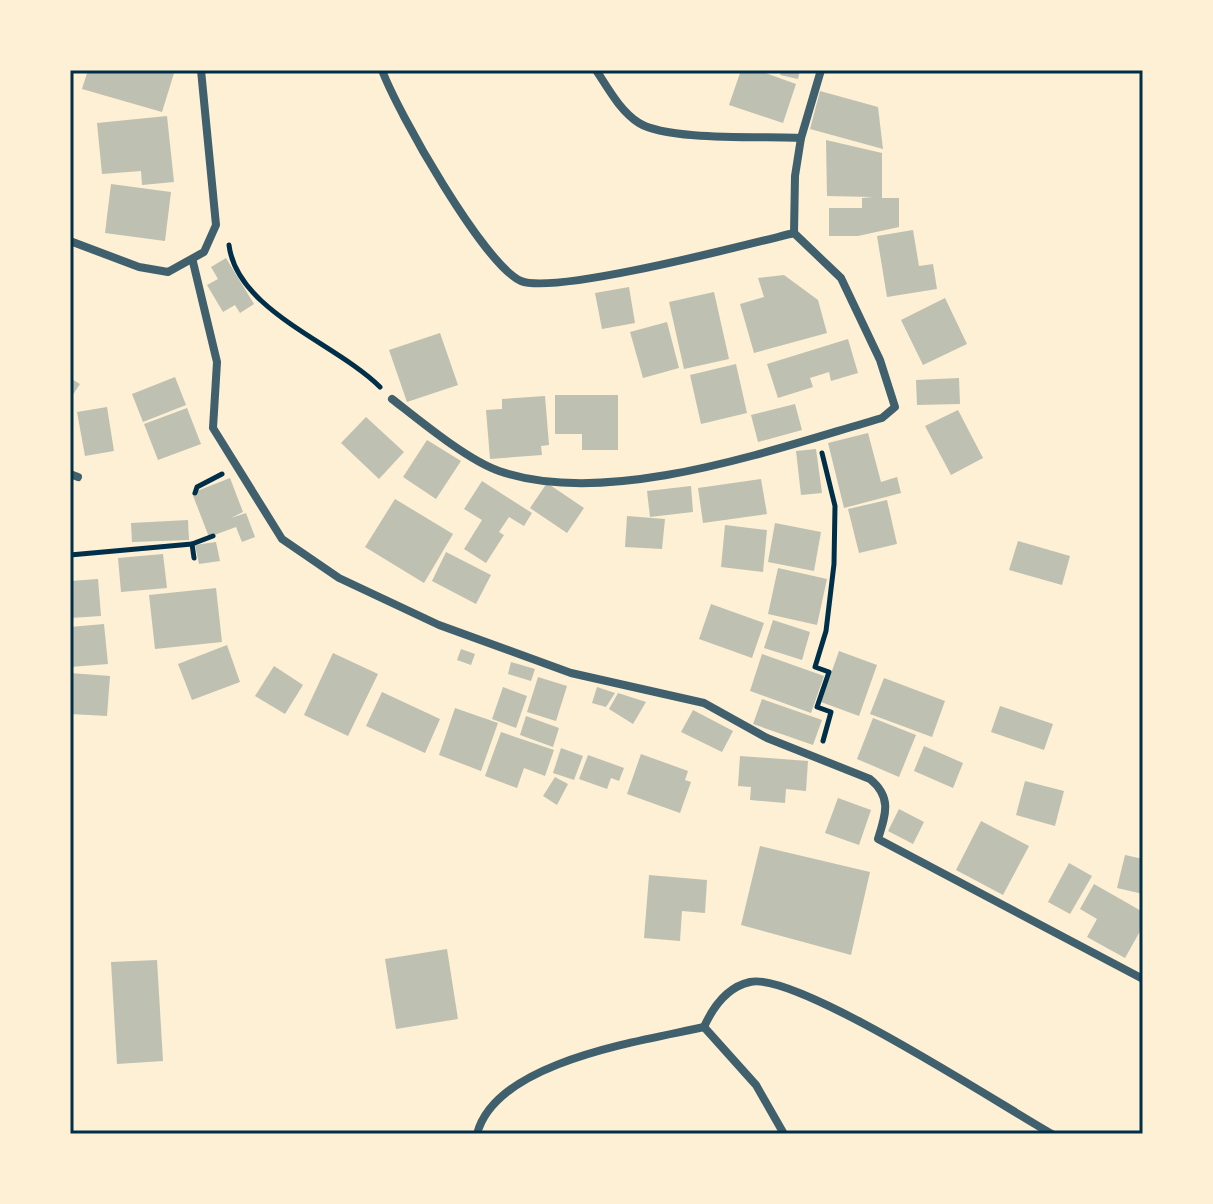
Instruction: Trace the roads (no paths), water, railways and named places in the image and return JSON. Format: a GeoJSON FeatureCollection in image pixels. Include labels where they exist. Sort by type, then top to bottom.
{"type":"FeatureCollection","features":[{"type":"Feature","properties":{"kind":"street"},"geometry":{"type":"LineString","coordinates":[[70,241],[139,267],[168,272],[193,262],[204,252],[216,225],[201,70]]}},
{"type":"Feature","properties":{"kind":"street"},"geometry":{"type":"LineString","coordinates":[[382,70],[451,196],[500,264],[524,282],[556,283],[682,261],[794,233]]}},
{"type":"Feature","properties":{"kind":"street"},"geometry":{"type":"LineString","coordinates":[[596,70],[618,103],[640,123],[666,132],[801,138]]}},
{"type":"Feature","properties":{"kind":"street"},"geometry":{"type":"LineString","coordinates":[[392,399],[496,470],[527,478],[646,480],[882,418],[895,407],[880,360],[841,278],[794,233],[795,176],[801,138],[821,70]]}},
{"type":"Feature","properties":{"kind":"street"},"geometry":{"type":"LineString","coordinates":[[193,262],[217,362],[213,428],[282,539],[339,578],[439,625],[584,677],[704,703],[767,738],[870,779],[884,790],[887,804],[878,839],[1143,979]]}},
{"type":"Feature","properties":{"kind":"street"},"geometry":{"type":"LineString","coordinates":[[704,1027],[715,1003],[751,981],[787,986],[890,1038],[1052,1134]]}},
{"type":"Feature","properties":{"kind":"street"},"geometry":{"type":"LineString","coordinates":[[477,1134],[479,1125],[500,1099],[530,1077],[585,1055],[704,1027]]}},
{"type":"Feature","properties":{"kind":"street"},"geometry":{"type":"LineString","coordinates":[[704,1027],[756,1085],[784,1134]]}}]}
